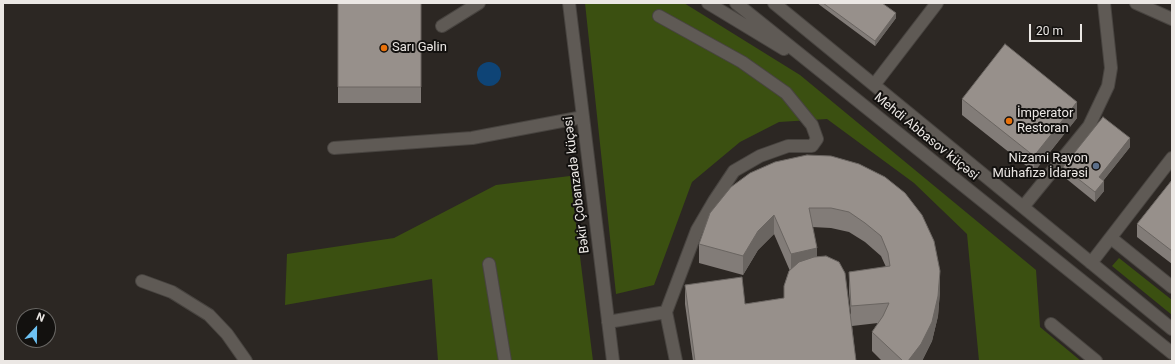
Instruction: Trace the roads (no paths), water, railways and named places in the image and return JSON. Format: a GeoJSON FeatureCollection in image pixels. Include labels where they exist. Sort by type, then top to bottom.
{"type":"FeatureCollection","features":[{"type":"Feature","properties":{"kind":"street"},"geometry":{"type":"LineString","coordinates":[[442,26],[479,3]]}},
{"type":"Feature","properties":{"kind":"street"},"geometry":{"type":"LineString","coordinates":[[708,3],[826,74]]}},
{"type":"Feature","properties":{"kind":"street","name":"Mehdi Abbasov küçəsi"},"geometry":{"type":"LineString","coordinates":[[736,3],[1172,353]]}},
{"type":"Feature","properties":{"kind":"street","name":"Mehdi Abbasov küçəsi"},"geometry":{"type":"LineString","coordinates":[[774,3],[1172,329]]}},
{"type":"Feature","properties":{"kind":"street"},"geometry":{"type":"LineString","coordinates":[[874,85],[937,3]]}},
{"type":"Feature","properties":{"kind":"street"},"geometry":{"type":"LineString","coordinates":[[1023,207],[1089,126],[1108,86],[1111,68],[1104,3]]}},
{"type":"Feature","properties":{"kind":"street"},"geometry":{"type":"LineString","coordinates":[[1136,3],[1172,19]]}},
{"type":"Feature","properties":{"kind":"street","name":"Bəkir Çobanzadə küçəsi"},"geometry":{"type":"LineString","coordinates":[[569,4],[612,361]]}},
{"type":"Feature","properties":{"kind":"street"},"geometry":{"type":"LineString","coordinates":[[659,16],[742,62],[786,92],[812,125],[817,139],[812,146],[788,146],[760,156],[734,171],[714,201],[697,230],[666,312],[676,361]]}},
{"type":"Feature","properties":{"kind":"street"},"geometry":{"type":"LineString","coordinates":[[334,148],[472,138],[583,117]]}},
{"type":"Feature","properties":{"kind":"street"},"geometry":{"type":"LineString","coordinates":[[1091,263],[1172,158]]}},
{"type":"Feature","properties":{"kind":"street"},"geometry":{"type":"LineString","coordinates":[[1111,238],[1172,287]]}},
{"type":"Feature","properties":{"kind":"street"},"geometry":{"type":"LineString","coordinates":[[490,264],[505,361]]}},
{"type":"Feature","properties":{"kind":"street"},"geometry":{"type":"LineString","coordinates":[[142,281],[172,292],[209,315],[227,334],[246,361]]}},
{"type":"Feature","properties":{"kind":"street"},"geometry":{"type":"LineString","coordinates":[[608,322],[666,312]]}},
{"type":"Feature","properties":{"kind":"street"},"geometry":{"type":"LineString","coordinates":[[1051,324],[1096,361]]}},
{"type":"Feature","properties":{"kind":"water"},"geometry":{"type":"Polygon","coordinates":[[[489,62],[498,65],[501,74],[498,83],[489,86],[480,83],[477,74],[480,65],[489,62]]]}},
{"type":"Feature","properties":{"kind":"place","name":"Sarı Gəlin"},"geometry":{"type":"Point","coordinates":[384,48]}},
{"type":"Feature","properties":{"kind":"place","name":"İmperator Restoran"},"geometry":{"type":"Point","coordinates":[1009,121]}},
{"type":"Feature","properties":{"kind":"place","name":"Nizami Rayon Mühafizə İdarəsi"},"geometry":{"type":"Point","coordinates":[1096,166]}}]}
